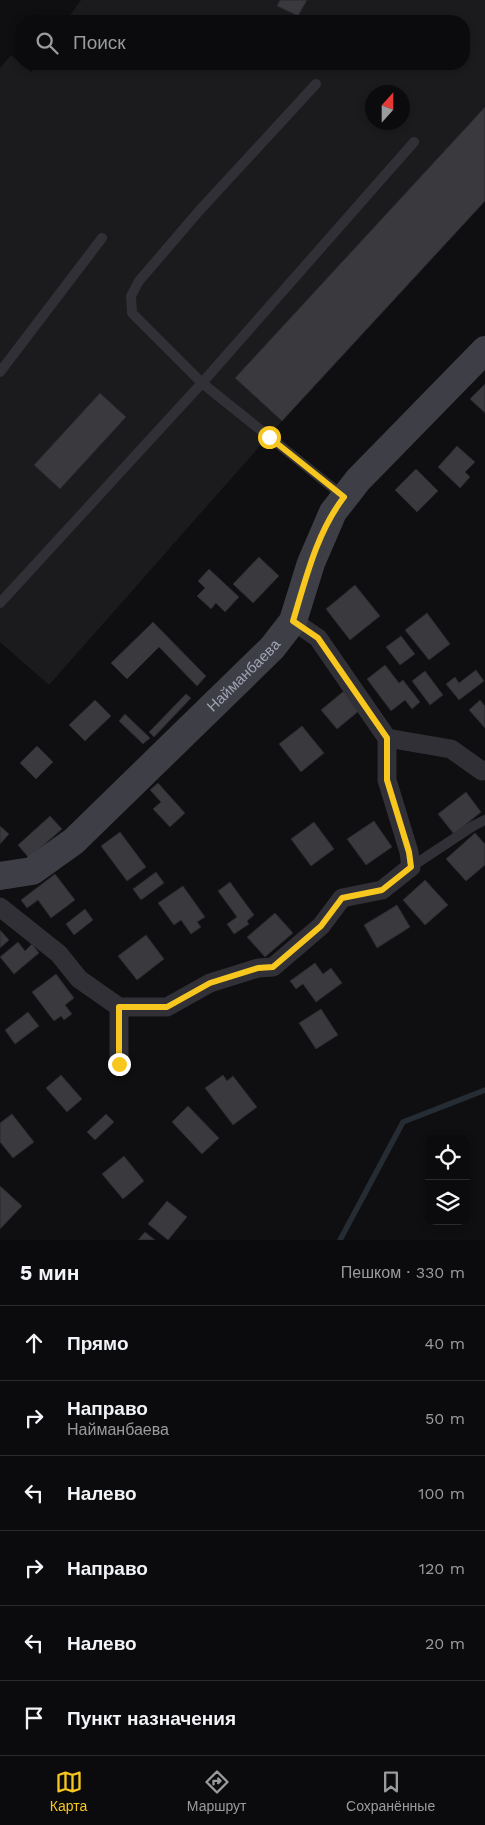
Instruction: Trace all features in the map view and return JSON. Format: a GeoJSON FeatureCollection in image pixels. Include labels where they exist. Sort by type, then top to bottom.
{"type":"FeatureCollection","features":[{"type":"Feature","properties":{"kind":"main road","name":"Найманбаева"},"geometry":{"type":"LineString","coordinates":[[0,876],[32,871],[74,841],[272,648],[293,621],[311,563],[332,512],[358,480],[485,350]]}},
{"type":"Feature","properties":{"kind":"street"},"geometry":{"type":"LineString","coordinates":[[0,907],[59,954],[79,979],[119,1007],[167,1007],[210,983],[258,968],[273,967],[321,926],[342,898],[382,890],[411,867],[409,852],[387,780],[387,738],[318,638],[293,621]]}},
{"type":"Feature","properties":{"kind":"street"},"geometry":{"type":"LineString","coordinates":[[387,738],[451,749],[484,773]]}},
{"type":"Feature","properties":{"kind":"street"},"geometry":{"type":"LineString","coordinates":[[119,1007],[119,1064]]}},
{"type":"Feature","properties":{"kind":"lane"},"geometry":{"type":"LineString","coordinates":[[316,84],[200,210],[139,282],[131,296],[132,313],[202,383],[344,497]]}},
{"type":"Feature","properties":{"kind":"lane"},"geometry":{"type":"LineString","coordinates":[[0,603],[202,383],[414,142]]}},
{"type":"Feature","properties":{"kind":"lane"},"geometry":{"type":"LineString","coordinates":[[0,372],[102,238]]}},
{"type":"Feature","properties":{"kind":"lane"},"geometry":{"type":"LineString","coordinates":[[411,867],[485,820]]}},
{"type":"Feature","properties":{"kind":"shaded area"},"geometry":{"type":"Polygon","coordinates":[[[81,0],[485,0],[485,201],[282,421],[49,685],[0,642],[0,68],[11,55],[15,58],[15,70],[29,70],[31,72],[32,70],[470,70],[470,15],[70,15],[81,0]]]}},
{"type":"Feature","properties":{"kind":"building"},"geometry":{"type":"Polygon","coordinates":[[[280,0],[307,0],[299,15],[277,6],[280,0]]]}},
{"type":"Feature","properties":{"kind":"building"},"geometry":{"type":"Polygon","coordinates":[[[485,107],[485,201],[282,421],[235,378],[485,107]]]}},
{"type":"Feature","properties":{"kind":"building"},"geometry":{"type":"Polygon","coordinates":[[[485,384],[485,413],[470,399],[485,384]]]}},
{"type":"Feature","properties":{"kind":"building"},"geometry":{"type":"Polygon","coordinates":[[[100,393],[126,417],[60,489],[34,465],[100,393]]]}},
{"type":"Feature","properties":{"kind":"building"},"geometry":{"type":"Polygon","coordinates":[[[457,446],[475,462],[465,472],[470,477],[460,488],[438,467],[457,446]]]}},
{"type":"Feature","properties":{"kind":"building"},"geometry":{"type":"Polygon","coordinates":[[[416,469],[438,491],[417,512],[395,490],[416,469]]]}},
{"type":"Feature","properties":{"kind":"building"},"geometry":{"type":"Polygon","coordinates":[[[259,557],[279,576],[253,603],[233,584],[259,557]]]}},
{"type":"Feature","properties":{"kind":"building"},"geometry":{"type":"Polygon","coordinates":[[[209,569],[239,597],[225,612],[216,603],[211,609],[197,596],[205,588],[198,581],[209,569]]]}},
{"type":"Feature","properties":{"kind":"building"},"geometry":{"type":"Polygon","coordinates":[[[355,585],[380,616],[350,640],[326,609],[355,585]]]}},
{"type":"Feature","properties":{"kind":"building"},"geometry":{"type":"Polygon","coordinates":[[[427,613],[450,644],[429,660],[405,630],[427,613]]]}},
{"type":"Feature","properties":{"kind":"building"},"geometry":{"type":"Polygon","coordinates":[[[153,622],[206,676],[197,686],[159,647],[127,679],[111,663],[153,622]]]}},
{"type":"Feature","properties":{"kind":"building"},"geometry":{"type":"Polygon","coordinates":[[[401,636],[415,654],[400,665],[386,647],[401,636]]]}},
{"type":"Feature","properties":{"kind":"building"},"geometry":{"type":"Polygon","coordinates":[[[385,665],[399,683],[403,680],[420,702],[412,709],[405,700],[391,711],[367,679],[385,665]]]}},
{"type":"Feature","properties":{"kind":"building"},"geometry":{"type":"Polygon","coordinates":[[[476,670],[484,681],[459,700],[446,684],[455,677],[459,683],[476,670]]]}},
{"type":"Feature","properties":{"kind":"building"},"geometry":{"type":"Polygon","coordinates":[[[425,671],[443,695],[430,705],[412,681],[425,671]]]}},
{"type":"Feature","properties":{"kind":"building"},"geometry":{"type":"Polygon","coordinates":[[[344,691],[360,710],[337,729],[321,710],[344,691]]]}},
{"type":"Feature","properties":{"kind":"building"},"geometry":{"type":"Polygon","coordinates":[[[186,694],[191,698],[154,737],[149,732],[186,694]]]}},
{"type":"Feature","properties":{"kind":"building"},"geometry":{"type":"Polygon","coordinates":[[[95,700],[111,716],[85,741],[69,725],[95,700]]]}},
{"type":"Feature","properties":{"kind":"building"},"geometry":{"type":"Polygon","coordinates":[[[480,700],[485,706],[485,728],[469,710],[480,700]]]}},
{"type":"Feature","properties":{"kind":"building"},"geometry":{"type":"Polygon","coordinates":[[[125,714],[150,738],[143,744],[119,721],[125,714]]]}},
{"type":"Feature","properties":{"kind":"building"},"geometry":{"type":"Polygon","coordinates":[[[302,726],[324,753],[301,772],[279,744],[302,726]]]}},
{"type":"Feature","properties":{"kind":"building"},"geometry":{"type":"Polygon","coordinates":[[[37,746],[53,762],[36,779],[20,763],[37,746]]]}},
{"type":"Feature","properties":{"kind":"building"},"geometry":{"type":"Polygon","coordinates":[[[158,783],[185,813],[170,827],[153,809],[161,802],[150,790],[158,783]]]}},
{"type":"Feature","properties":{"kind":"building"},"geometry":{"type":"Polygon","coordinates":[[[466,792],[481,812],[454,834],[438,814],[466,792]]]}},
{"type":"Feature","properties":{"kind":"building"},"geometry":{"type":"Polygon","coordinates":[[[50,816],[62,829],[29,858],[18,845],[50,816]]]}},
{"type":"Feature","properties":{"kind":"building"},"geometry":{"type":"Polygon","coordinates":[[[374,821],[392,847],[366,865],[347,839],[374,821]]]}},
{"type":"Feature","properties":{"kind":"building"},"geometry":{"type":"Polygon","coordinates":[[[314,822],[334,849],[311,866],[291,839],[314,822]]]}},
{"type":"Feature","properties":{"kind":"building"},"geometry":{"type":"Polygon","coordinates":[[[0,826],[9,834],[0,844],[0,826]]]}},
{"type":"Feature","properties":{"kind":"building"},"geometry":{"type":"Polygon","coordinates":[[[120,832],[146,867],[127,881],[101,846],[120,832]]]}},
{"type":"Feature","properties":{"kind":"building"},"geometry":{"type":"Polygon","coordinates":[[[475,833],[485,844],[485,865],[466,881],[446,859],[475,833]]]}},
{"type":"Feature","properties":{"kind":"building"},"geometry":{"type":"Polygon","coordinates":[[[156,872],[164,883],[141,900],[133,889],[156,872]]]}},
{"type":"Feature","properties":{"kind":"building"},"geometry":{"type":"Polygon","coordinates":[[[55,874],[75,900],[51,918],[38,900],[27,908],[21,900],[55,874]]]}},
{"type":"Feature","properties":{"kind":"building"},"geometry":{"type":"Polygon","coordinates":[[[425,880],[448,905],[425,925],[403,900],[425,880]]]}},
{"type":"Feature","properties":{"kind":"building"},"geometry":{"type":"Polygon","coordinates":[[[230,882],[254,915],[247,921],[249,924],[234,934],[227,924],[237,917],[218,891],[230,882]]]}},
{"type":"Feature","properties":{"kind":"building"},"geometry":{"type":"Polygon","coordinates":[[[183,886],[205,917],[197,922],[201,927],[191,934],[181,920],[174,925],[158,903],[183,886]]]}},
{"type":"Feature","properties":{"kind":"building"},"geometry":{"type":"Polygon","coordinates":[[[397,905],[410,927],[377,948],[364,925],[397,905]]]}},
{"type":"Feature","properties":{"kind":"building"},"geometry":{"type":"Polygon","coordinates":[[[85,909],[93,920],[74,935],[66,924],[85,909]]]}},
{"type":"Feature","properties":{"kind":"building"},"geometry":{"type":"Polygon","coordinates":[[[275,913],[293,933],[265,957],[247,937],[275,913]]]}},
{"type":"Feature","properties":{"kind":"building"},"geometry":{"type":"Polygon","coordinates":[[[0,930],[9,940],[0,948],[0,930]]]}},
{"type":"Feature","properties":{"kind":"building"},"geometry":{"type":"Polygon","coordinates":[[[146,935],[164,959],[137,980],[118,956],[146,935]]]}},
{"type":"Feature","properties":{"kind":"building"},"geometry":{"type":"Polygon","coordinates":[[[18,942],[25,951],[32,944],[39,953],[14,974],[0,957],[18,942]]]}},
{"type":"Feature","properties":{"kind":"building"},"geometry":{"type":"Polygon","coordinates":[[[315,963],[323,974],[331,968],[342,983],[316,1002],[303,984],[296,989],[290,981],[315,963]]]}},
{"type":"Feature","properties":{"kind":"building"},"geometry":{"type":"Polygon","coordinates":[[[56,974],[74,998],[65,1005],[72,1014],[64,1020],[61,1016],[54,1021],[32,992],[56,974]]]}},
{"type":"Feature","properties":{"kind":"building"},"geometry":{"type":"Polygon","coordinates":[[[321,1009],[338,1035],[316,1049],[299,1023],[321,1009]]]}},
{"type":"Feature","properties":{"kind":"building"},"geometry":{"type":"Polygon","coordinates":[[[28,1012],[39,1026],[15,1044],[5,1030],[28,1012]]]}},
{"type":"Feature","properties":{"kind":"building"},"geometry":{"type":"Polygon","coordinates":[[[61,1075],[82,1099],[67,1112],[46,1088],[61,1075]]]}},
{"type":"Feature","properties":{"kind":"building"},"geometry":{"type":"Polygon","coordinates":[[[223,1075],[227,1081],[233,1076],[257,1107],[233,1125],[205,1088],[223,1075]]]}},
{"type":"Feature","properties":{"kind":"building"},"geometry":{"type":"Polygon","coordinates":[[[188,1106],[219,1138],[202,1154],[172,1122],[188,1106]]]}},
{"type":"Feature","properties":{"kind":"building"},"geometry":{"type":"Polygon","coordinates":[[[12,1114],[34,1142],[13,1158],[0,1142],[0,1123],[12,1114]]]}},
{"type":"Feature","properties":{"kind":"building"},"geometry":{"type":"Polygon","coordinates":[[[106,1114],[114,1122],[95,1140],[87,1132],[106,1114]]]}},
{"type":"Feature","properties":{"kind":"building"},"geometry":{"type":"Polygon","coordinates":[[[124,1156],[144,1181],[123,1199],[102,1174],[124,1156]]]}},
{"type":"Feature","properties":{"kind":"building"},"geometry":{"type":"Polygon","coordinates":[[[0,1186],[22,1206],[0,1229],[0,1186]]]}},
{"type":"Feature","properties":{"kind":"building"},"geometry":{"type":"Polygon","coordinates":[[[167,1201],[187,1217],[168,1240],[148,1224],[167,1201]]]}},
{"type":"Feature","properties":{"kind":"building"},"geometry":{"type":"Polygon","coordinates":[[[145,1232],[155,1240],[138,1240],[145,1232]]]}},
{"type":"Feature","properties":{"kind":"waterway"},"geometry":{"type":"LineString","coordinates":[[340,1240],[403,1122],[485,1090]]}},
{"type":"Feature","properties":{"kind":"route"},"geometry":{"type":"LineString","coordinates":[[119,1064],[119,1007],[167,1007],[210,983],[258,968],[273,967],[321,926],[342,898],[382,890],[411,867],[409,852],[387,780],[387,738],[318,638],[293,621],[311,563],[332,512],[344,497],[269,437]]}}]}
